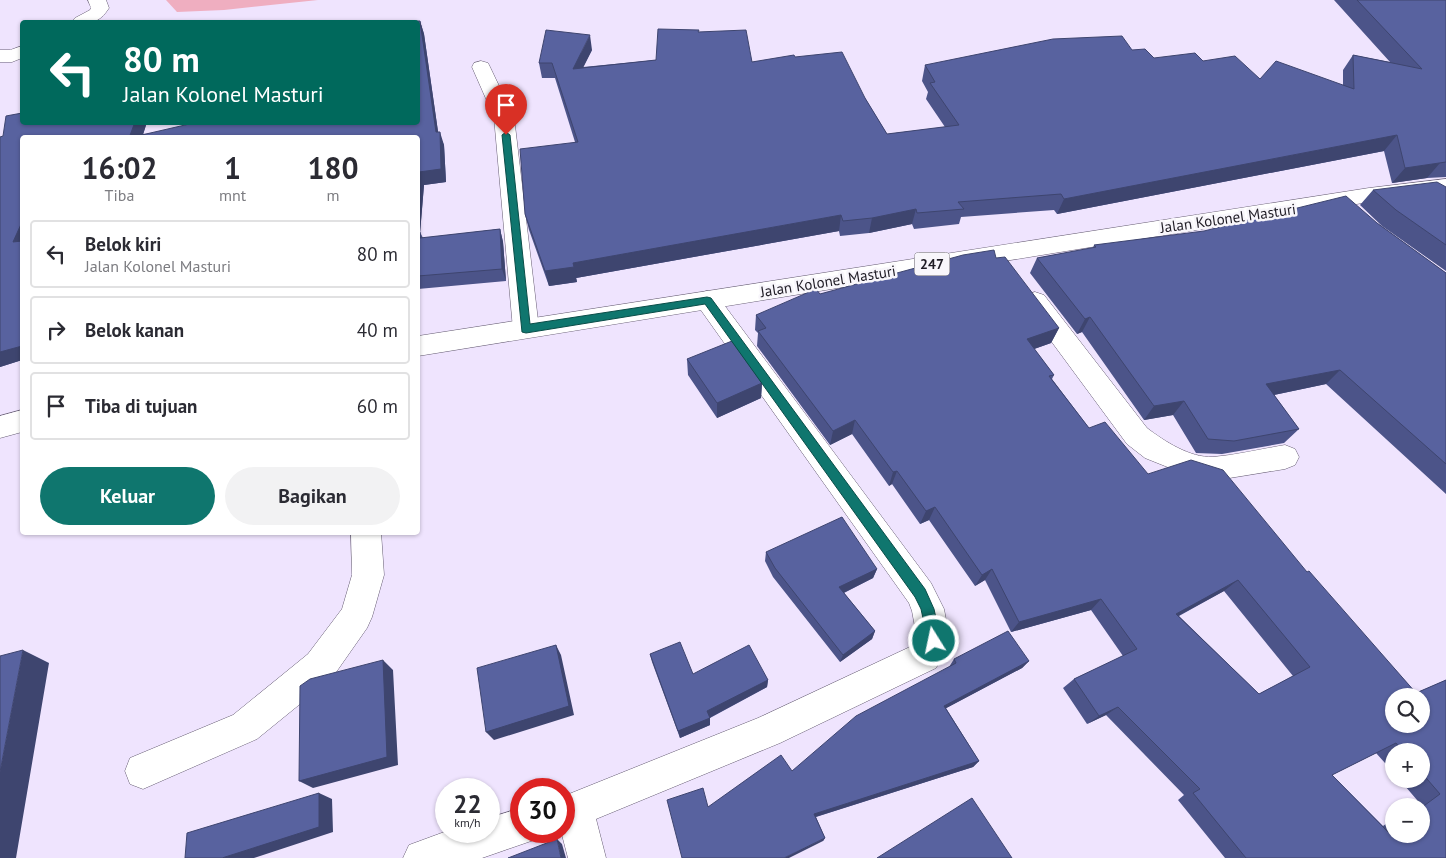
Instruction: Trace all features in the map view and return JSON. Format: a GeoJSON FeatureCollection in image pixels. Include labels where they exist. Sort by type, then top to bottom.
{"type":"FeatureCollection","features":[{"type":"Feature","properties":{"kind":"street"},"geometry":{"type":"LineString","coordinates":[[85,20],[96,14],[100,8],[97,0]]}},
{"type":"Feature","properties":{"kind":"street"},"geometry":{"type":"LineString","coordinates":[[0,56],[12,56],[20,53]]}},
{"type":"Feature","properties":{"kind":"street"},"geometry":{"type":"LineString","coordinates":[[481,67],[504,117],[526,329]]}},
{"type":"Feature","properties":{"kind":"street","name":"Jalan Kolonel Masturi"},"geometry":{"type":"LineString","coordinates":[[420,346],[1000,253],[1340,202],[1440,191]]}},
{"type":"Feature","properties":{"kind":"street"},"geometry":{"type":"LineString","coordinates":[[1340,202],[1360,221]]}},
{"type":"Feature","properties":{"kind":"street"},"geometry":{"type":"LineString","coordinates":[[1000,253],[1137,436],[1155,450],[1190,464],[1211,469],[1285,457]]}},
{"type":"Feature","properties":{"kind":"street"},"geometry":{"type":"LineString","coordinates":[[575,810],[768,731],[924,657],[934,641],[928,609],[920,593],[707,300]]}},
{"type":"Feature","properties":{"kind":"street"},"geometry":{"type":"LineString","coordinates":[[0,427],[20,422]]}},
{"type":"Feature","properties":{"kind":"street"},"geometry":{"type":"LineString","coordinates":[[143,771],[245,727],[320,666],[356,617],[368,575],[366,535]]}},
{"type":"Feature","properties":{"kind":"street"},"geometry":{"type":"LineString","coordinates":[[575,826],[586,858]]}},
{"type":"Feature","properties":{"kind":"street"},"geometry":{"type":"LineString","coordinates":[[422,858],[510,830]]}},
{"type":"Feature","properties":{"kind":"shaded area"},"geometry":{"type":"Polygon","coordinates":[[[166,0],[318,0],[224,10],[177,12],[166,0]]]}},
{"type":"Feature","properties":{"kind":"building"},"geometry":{"type":"Polygon","coordinates":[[[1357,0],[1446,0],[1446,162],[1405,168],[1397,135],[1064,199],[1061,194],[958,202],[964,209],[917,213],[916,209],[872,218],[843,221],[841,215],[573,263],[574,267],[545,271],[525,214],[520,149],[578,142],[552,63],[539,63],[546,30],[590,35],[573,69],[656,60],[658,29],[699,30],[698,32],[746,30],[752,62],[794,55],[795,57],[842,52],[865,98],[887,134],[959,125],[930,83],[935,82],[925,65],[1053,39],[1122,36],[1132,50],[1145,49],[1154,58],[1195,53],[1203,61],[1235,56],[1260,79],[1276,61],[1354,89],[1353,55],[1422,69],[1357,0]]]}},
{"type":"Feature","properties":{"kind":"building"},"geometry":{"type":"Polygon","coordinates":[[[420,21],[436,132],[440,132],[441,169],[420,172],[420,135],[142,135],[185,125],[420,125],[420,21]]]}},
{"type":"Feature","properties":{"kind":"building"},"geometry":{"type":"Polygon","coordinates":[[[20,113],[20,125],[134,125],[130,135],[20,135],[20,226],[13,242],[20,241],[20,347],[0,352],[0,137],[3,136],[6,116],[20,113]]]}},
{"type":"Feature","properties":{"kind":"building"},"geometry":{"type":"Polygon","coordinates":[[[1437,182],[1446,187],[1446,245],[1396,210],[1373,190],[1437,182]]]}},
{"type":"Feature","properties":{"kind":"building"},"geometry":{"type":"Polygon","coordinates":[[[1346,196],[1377,223],[1446,273],[1446,464],[1340,370],[1266,384],[1299,429],[1234,441],[1208,439],[1184,401],[1154,406],[1090,317],[1085,319],[1037,258],[1096,247],[1094,245],[1204,231],[1346,196]]]}},
{"type":"Feature","properties":{"kind":"building"},"geometry":{"type":"Polygon","coordinates":[[[500,229],[502,269],[420,276],[420,238],[500,229]]]}},
{"type":"Feature","properties":{"kind":"building"},"geometry":{"type":"Polygon","coordinates":[[[994,250],[996,258],[1005,257],[1059,328],[1027,339],[1054,375],[1049,376],[1089,428],[1105,422],[1148,474],[1191,460],[1223,470],[1307,572],[1309,571],[1412,688],[1385,688],[1385,733],[1430,733],[1430,688],[1428,688],[1446,680],[1446,858],[1246,858],[1193,793],[1200,789],[1118,707],[1099,716],[1074,679],[1137,649],[1101,599],[1019,622],[992,569],[982,575],[935,507],[926,511],[897,471],[893,472],[855,420],[833,431],[758,331],[766,328],[756,315],[816,289],[820,294],[963,255],[994,250]],[[1238,580],[1176,614],[1259,694],[1310,667],[1238,580]],[[1385,743],[1385,748],[1332,775],[1385,829],[1385,843],[1430,843],[1430,801],[1440,794],[1430,782],[1430,743],[1385,743]]]}},
{"type":"Feature","properties":{"kind":"building"},"geometry":{"type":"Polygon","coordinates":[[[732,341],[762,383],[717,403],[687,359],[732,341]]]}},
{"type":"Feature","properties":{"kind":"building"},"geometry":{"type":"Polygon","coordinates":[[[842,517],[877,569],[839,587],[875,631],[843,655],[775,568],[766,552],[842,517]]]}},
{"type":"Feature","properties":{"kind":"building"},"geometry":{"type":"Polygon","coordinates":[[[1008,631],[1029,661],[944,706],[979,761],[814,814],[825,838],[784,858],[682,858],[667,800],[703,788],[708,807],[781,755],[792,771],[856,716],[956,663],[954,659],[1008,631]]]}},
{"type":"Feature","properties":{"kind":"building"},"geometry":{"type":"Polygon","coordinates":[[[680,642],[693,674],[749,645],[768,680],[707,711],[710,718],[678,731],[650,654],[680,642]]]}},
{"type":"Feature","properties":{"kind":"building"},"geometry":{"type":"Polygon","coordinates":[[[556,645],[569,706],[486,732],[477,668],[556,645]]]}},
{"type":"Feature","properties":{"kind":"building"},"geometry":{"type":"Polygon","coordinates":[[[23,650],[0,772],[0,656],[23,650]]]}},
{"type":"Feature","properties":{"kind":"building"},"geometry":{"type":"Polygon","coordinates":[[[383,660],[387,757],[299,781],[300,686],[310,679],[383,660]]]}},
{"type":"Feature","properties":{"kind":"building"},"geometry":{"type":"Polygon","coordinates":[[[319,793],[319,827],[222,858],[185,858],[187,833],[319,793]]]}},
{"type":"Feature","properties":{"kind":"building"},"geometry":{"type":"Polygon","coordinates":[[[972,798],[1012,858],[877,858],[972,798]]]}},
{"type":"Feature","properties":{"kind":"building"},"geometry":{"type":"Polygon","coordinates":[[[547,843],[558,843],[561,858],[508,858],[547,843]]]}},
{"type":"Feature","properties":{"kind":"route"},"geometry":{"type":"LineString","coordinates":[[506,135],[526,329],[707,300],[920,593],[928,609],[934,641]]}}]}
